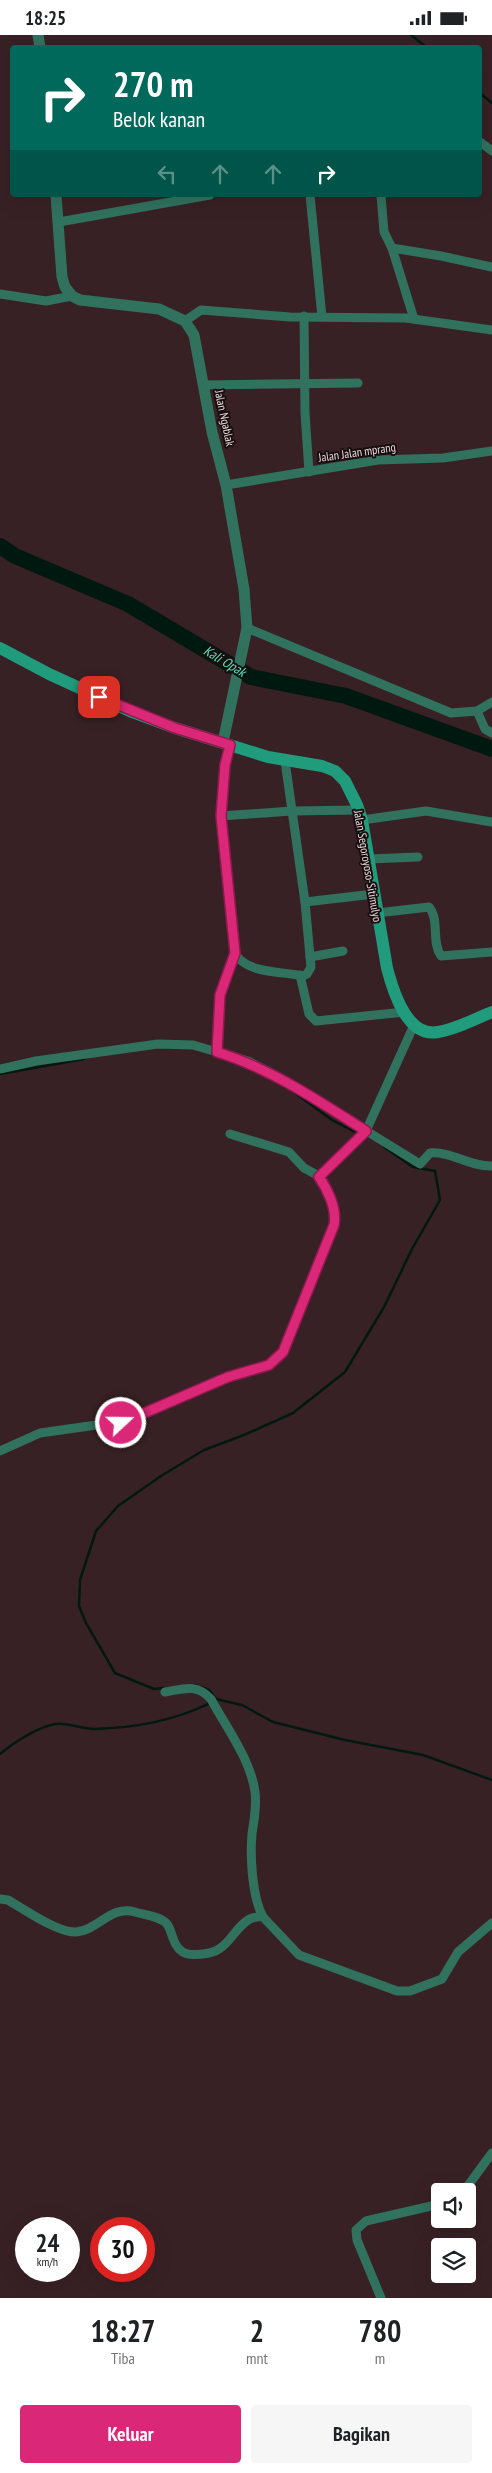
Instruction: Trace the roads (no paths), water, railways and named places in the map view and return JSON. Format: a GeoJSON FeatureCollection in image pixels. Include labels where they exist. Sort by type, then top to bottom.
{"type":"FeatureCollection","features":[{"type":"Feature","properties":{"kind":"main road","name":"Jalan Segoroyoso-Sitimulyo"},"geometry":{"type":"LineString","coordinates":[[0,648],[49,675],[132,712],[175,728],[285,761],[322,766],[335,771],[345,781],[360,815],[392,988],[414,1025]]}},
{"type":"Feature","properties":{"kind":"main road"},"geometry":{"type":"LineString","coordinates":[[414,1025],[425,1032],[436,1033],[492,1012]]}},
{"type":"Feature","properties":{"kind":"street"},"geometry":{"type":"LineString","coordinates":[[56,197],[62,277],[72,296]]}},
{"type":"Feature","properties":{"kind":"street"},"geometry":{"type":"LineString","coordinates":[[59,222],[199,197]]}},
{"type":"Feature","properties":{"kind":"street"},"geometry":{"type":"LineString","coordinates":[[310,197],[322,317]]}},
{"type":"Feature","properties":{"kind":"street"},"geometry":{"type":"LineString","coordinates":[[381,197],[384,232],[392,248],[414,319]]}},
{"type":"Feature","properties":{"kind":"street"},"geometry":{"type":"LineString","coordinates":[[392,248],[492,267]]}},
{"type":"Feature","properties":{"kind":"street"},"geometry":{"type":"LineString","coordinates":[[0,294],[46,301],[72,296],[92,303],[127,304],[159,309],[185,321],[201,310],[280,317],[414,319],[492,330]]}},
{"type":"Feature","properties":{"kind":"street"},"geometry":{"type":"LineString","coordinates":[[304,316],[305,413],[309,472]]}},
{"type":"Feature","properties":{"kind":"street","name":"Jalan Ngablak"},"geometry":{"type":"LineString","coordinates":[[185,321],[190,326],[197,345],[212,432],[226,485],[244,589],[248,628],[231,699],[226,743]]}},
{"type":"Feature","properties":{"kind":"street"},"geometry":{"type":"LineString","coordinates":[[204,385],[358,383]]}},
{"type":"Feature","properties":{"kind":"street","name":"Jalan Jalan mprang"},"geometry":{"type":"LineString","coordinates":[[226,485],[378,460],[443,458],[492,451]]}},
{"type":"Feature","properties":{"kind":"street"},"geometry":{"type":"LineString","coordinates":[[248,628],[451,713],[477,711],[492,702]]}},
{"type":"Feature","properties":{"kind":"street"},"geometry":{"type":"LineString","coordinates":[[477,711],[485,729],[492,733]]}},
{"type":"Feature","properties":{"kind":"street"},"geometry":{"type":"LineString","coordinates":[[226,743],[221,816],[235,953],[238,960],[249,967],[300,975],[307,974],[310,971],[310,957],[305,902],[285,761]]}},
{"type":"Feature","properties":{"kind":"street"},"geometry":{"type":"LineString","coordinates":[[221,816],[292,811],[360,815],[432,811],[492,822]]}},
{"type":"Feature","properties":{"kind":"street"},"geometry":{"type":"LineString","coordinates":[[369,859],[418,857]]}},
{"type":"Feature","properties":{"kind":"street"},"geometry":{"type":"LineString","coordinates":[[305,902],[374,894]]}},
{"type":"Feature","properties":{"kind":"street"},"geometry":{"type":"LineString","coordinates":[[377,913],[428,907],[433,914],[437,949],[441,956],[492,952]]}},
{"type":"Feature","properties":{"kind":"street"},"geometry":{"type":"LineString","coordinates":[[310,957],[343,951]]}},
{"type":"Feature","properties":{"kind":"street"},"geometry":{"type":"LineString","coordinates":[[217,1052],[220,995],[235,953]]}},
{"type":"Feature","properties":{"kind":"street"},"geometry":{"type":"LineString","coordinates":[[300,975],[309,1014],[316,1021],[405,1012]]}},
{"type":"Feature","properties":{"kind":"street"},"geometry":{"type":"LineString","coordinates":[[319,1177],[366,1131],[414,1025]]}},
{"type":"Feature","properties":{"kind":"street"},"geometry":{"type":"LineString","coordinates":[[0,1069],[36,1061],[158,1044],[193,1045],[248,1061],[279,1077],[420,1164],[423,1158],[430,1153],[436,1153],[464,1162],[492,1167]]}},
{"type":"Feature","properties":{"kind":"street"},"geometry":{"type":"LineString","coordinates":[[0,1451],[40,1433],[132,1420],[228,1377],[261,1368],[277,1360],[283,1352],[334,1225],[334,1211],[324,1184],[319,1177],[304,1168],[289,1152],[230,1134]]}},
{"type":"Feature","properties":{"kind":"street"},"geometry":{"type":"LineString","coordinates":[[165,1692],[193,1688],[202,1690],[211,1699],[249,1771],[255,1790],[256,1808],[252,1840],[255,1896],[263,1917],[300,1955],[403,1992],[442,1979],[458,1952],[492,1923]]}},
{"type":"Feature","properties":{"kind":"street"},"geometry":{"type":"LineString","coordinates":[[0,1899],[8,1900],[59,1928],[69,1931],[85,1929],[108,1915],[122,1910],[162,1919],[169,1927],[178,1949],[182,1953],[189,1955],[219,1950],[249,1919],[256,1916],[263,1917]]}},
{"type":"Feature","properties":{"kind":"street"},"geometry":{"type":"LineString","coordinates":[[470,2183],[492,2153]]}},
{"type":"Feature","properties":{"kind":"street"},"geometry":{"type":"LineString","coordinates":[[381,2298],[357,2240],[356,2230],[366,2221],[431,2206]]}},
{"type":"Feature","properties":{"kind":"waterway"},"geometry":{"type":"LineString","coordinates":[[411,35],[424,45]]}},
{"type":"Feature","properties":{"kind":"waterway"},"geometry":{"type":"LineString","coordinates":[[482,95],[492,103]]}},
{"type":"Feature","properties":{"kind":"waterway","name":"Kali Opak"},"geometry":{"type":"LineString","coordinates":[[0,546],[15,556],[128,604],[251,677],[346,696],[492,749]]}},
{"type":"Feature","properties":{"kind":"waterway"},"geometry":{"type":"LineString","coordinates":[[0,1074],[84,1059]]}},
{"type":"Feature","properties":{"kind":"waterway"},"geometry":{"type":"LineString","coordinates":[[291,1090],[332,1120],[357,1133]]}},
{"type":"Feature","properties":{"kind":"waterway"},"geometry":{"type":"LineString","coordinates":[[164,1688],[154,1689],[115,1673],[86,1623],[79,1606],[80,1580],[96,1531],[118,1506],[161,1476],[204,1450],[244,1435],[293,1413],[345,1372],[384,1307],[412,1249],[440,1200],[435,1171],[413,1167],[384,1147]]}},
{"type":"Feature","properties":{"kind":"waterway"},"geometry":{"type":"LineString","coordinates":[[195,1685],[209,1690],[216,1699],[242,1705],[273,1722],[345,1740],[423,1755],[492,1780]]}},
{"type":"Feature","properties":{"kind":"waterway"},"geometry":{"type":"LineString","coordinates":[[0,1754],[26,1736],[49,1725],[64,1724],[94,1729],[123,1727],[153,1723],[181,1715],[208,1704]]}}]}
